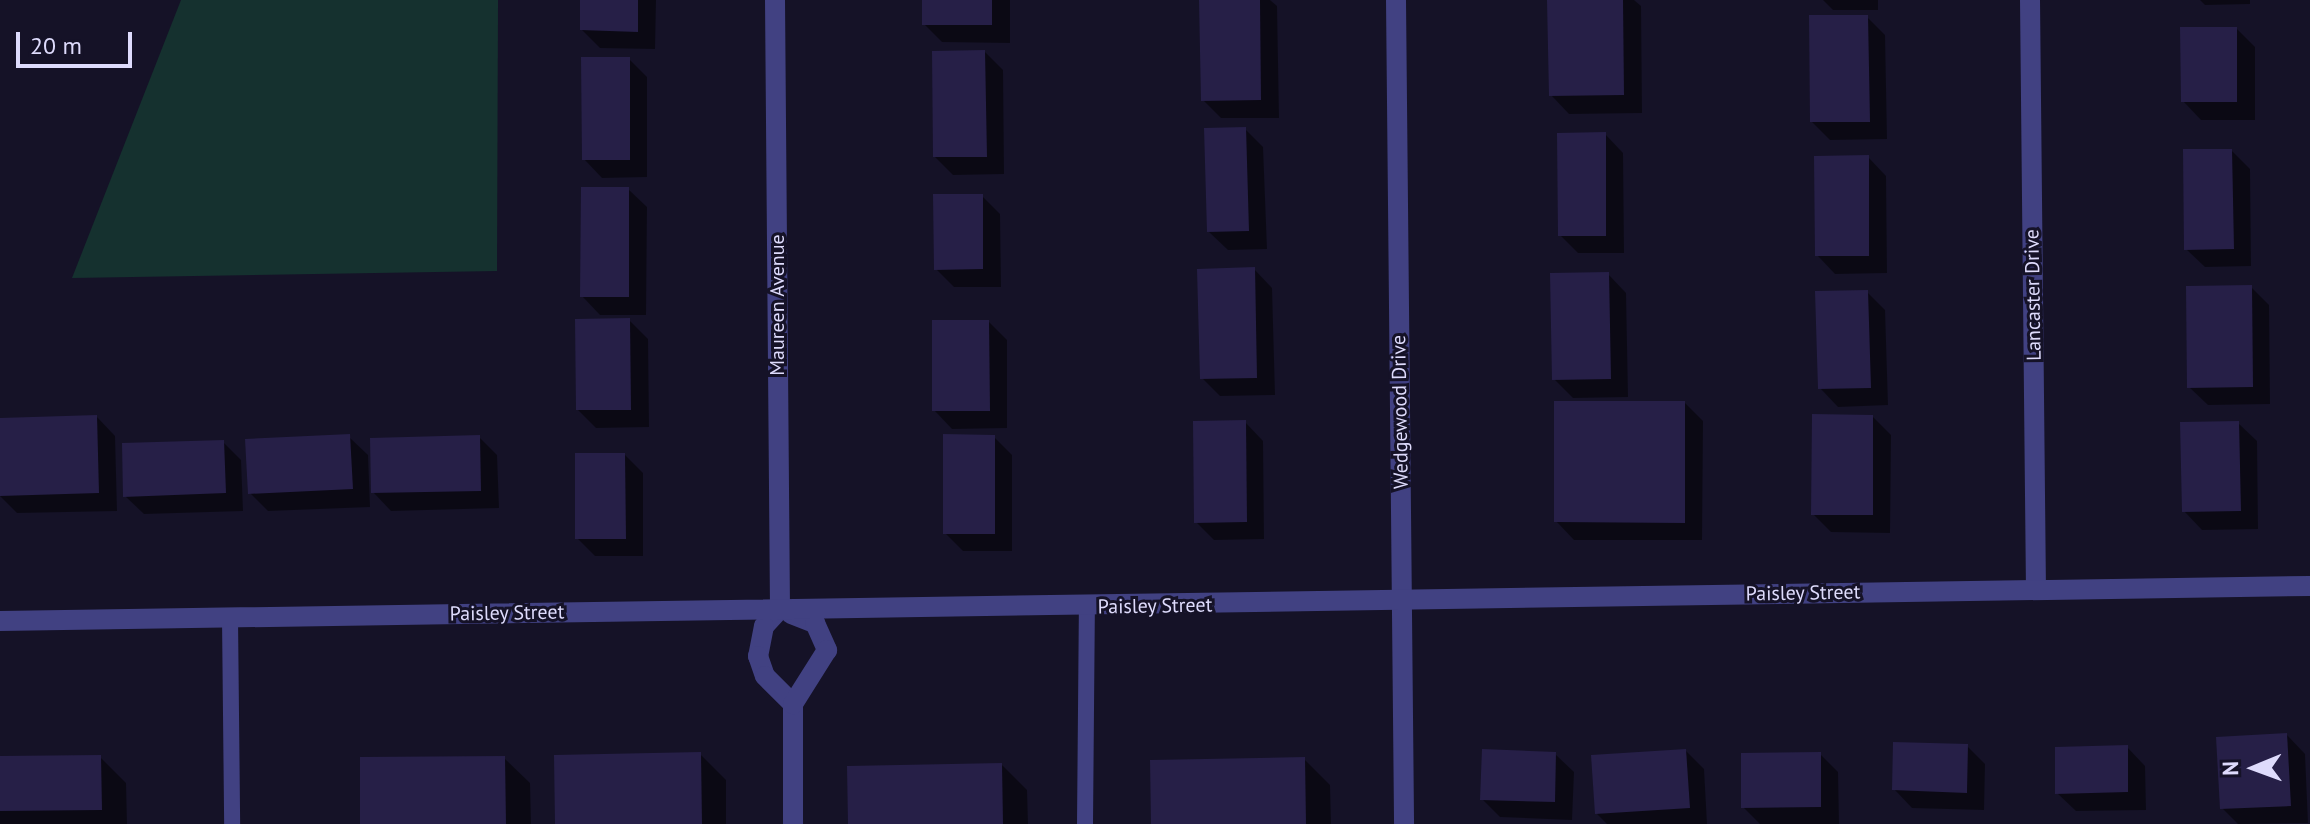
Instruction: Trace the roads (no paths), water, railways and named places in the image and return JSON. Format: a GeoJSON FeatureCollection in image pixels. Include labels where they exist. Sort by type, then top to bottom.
{"type":"FeatureCollection","features":[{"type":"Feature","properties":{"kind":"street","name":"Maureen Avenue"},"geometry":{"type":"LineString","coordinates":[[775,0],[780,609]]}},
{"type":"Feature","properties":{"kind":"street","name":"Wedgewood Drive"},"geometry":{"type":"LineString","coordinates":[[1396,0],[1404,824]]}},
{"type":"Feature","properties":{"kind":"street","name":"Lancaster Drive"},"geometry":{"type":"LineString","coordinates":[[2030,0],[2036,590]]}},
{"type":"Feature","properties":{"kind":"street","name":"Paisley Street"},"geometry":{"type":"LineString","coordinates":[[0,621],[1087,607],[1402,599],[2310,586]]}},
{"type":"Feature","properties":{"kind":"street"},"geometry":{"type":"LineString","coordinates":[[793,704],[765,676],[758,656],[764,626],[780,609],[825,634],[823,667],[793,704],[793,824]]}},
{"type":"Feature","properties":{"kind":"lane"},"geometry":{"type":"LineString","coordinates":[[1085,824],[1087,607]]}},
{"type":"Feature","properties":{"kind":"lane"},"geometry":{"type":"LineString","coordinates":[[230,618],[232,824]]}}]}
